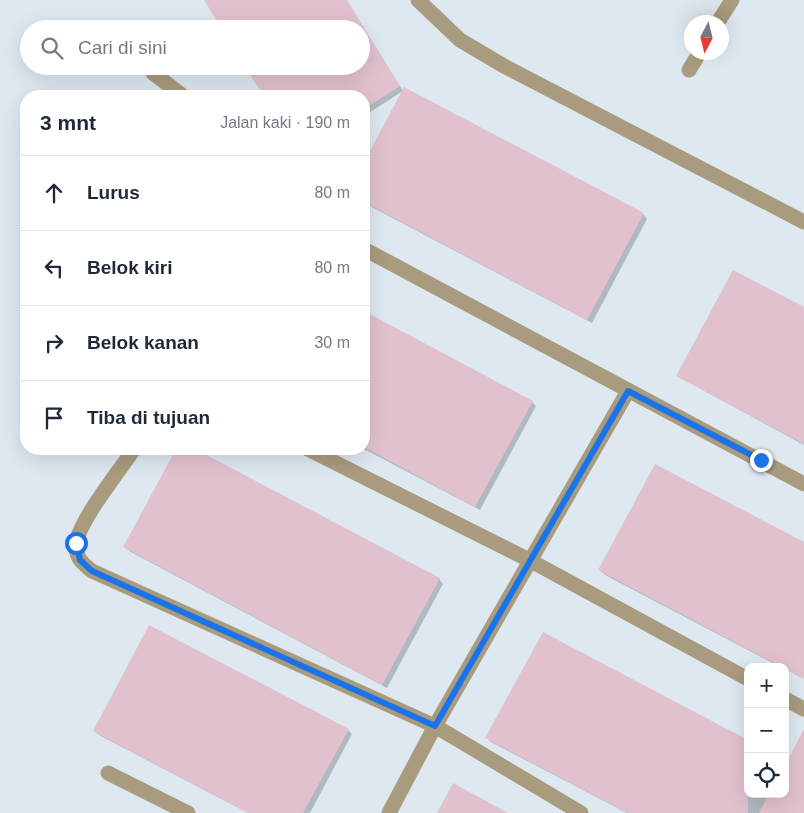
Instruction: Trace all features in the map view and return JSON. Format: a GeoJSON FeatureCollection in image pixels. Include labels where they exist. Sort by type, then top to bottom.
{"type":"FeatureCollection","features":[{"type":"Feature","properties":{"kind":"street"},"geometry":{"type":"LineString","coordinates":[[418,0],[460,40],[504,66],[804,222]]}},
{"type":"Feature","properties":{"kind":"street"},"geometry":{"type":"LineString","coordinates":[[722,15],[732,0]]}},
{"type":"Feature","properties":{"kind":"street"},"geometry":{"type":"LineString","coordinates":[[689,70],[695,60]]}},
{"type":"Feature","properties":{"kind":"street"},"geometry":{"type":"LineString","coordinates":[[156,75],[175,90]]}},
{"type":"Feature","properties":{"kind":"street"},"geometry":{"type":"LineString","coordinates":[[370,252],[804,484]]}},
{"type":"Feature","properties":{"kind":"street"},"geometry":{"type":"LineString","coordinates":[[389,813],[435,726],[531,561],[582,466],[628,391]]}},
{"type":"Feature","properties":{"kind":"street"},"geometry":{"type":"LineString","coordinates":[[130,455],[86,519],[77,540],[76,547],[80,560],[84,565],[92,571],[435,726],[581,813]]}},
{"type":"Feature","properties":{"kind":"street"},"geometry":{"type":"LineString","coordinates":[[320,455],[531,561],[744,677]]}},
{"type":"Feature","properties":{"kind":"street"},"geometry":{"type":"LineString","coordinates":[[789,701],[804,709]]}},
{"type":"Feature","properties":{"kind":"street"},"geometry":{"type":"LineString","coordinates":[[108,773],[188,813]]}},
{"type":"Feature","properties":{"kind":"building"},"geometry":{"type":"Polygon","coordinates":[[[204,0],[347,0],[359,20],[216,20],[204,0]]]}},
{"type":"Feature","properties":{"kind":"building"},"geometry":{"type":"Polygon","coordinates":[[[370,37],[400,86],[370,105],[370,90],[260,90],[250,75],[370,75],[370,37]]]}},
{"type":"Feature","properties":{"kind":"building"},"geometry":{"type":"Polygon","coordinates":[[[404,87],[644,213],[587,320],[370,205],[370,151],[404,87]]]}},
{"type":"Feature","properties":{"kind":"building"},"geometry":{"type":"Polygon","coordinates":[[[733,270],[804,307],[804,444],[676,376],[733,270]]]}},
{"type":"Feature","properties":{"kind":"building"},"geometry":{"type":"Polygon","coordinates":[[[370,314],[533,401],[475,507],[370,450],[370,314]]]}},
{"type":"Feature","properties":{"kind":"building"},"geometry":{"type":"Polygon","coordinates":[[[173,455],[206,455],[440,578],[382,685],[123,547],[173,455]]]}},
{"type":"Feature","properties":{"kind":"building"},"geometry":{"type":"Polygon","coordinates":[[[655,464],[804,542],[804,679],[789,671],[789,663],[774,663],[598,570],[655,464]]]}},
{"type":"Feature","properties":{"kind":"building"},"geometry":{"type":"Polygon","coordinates":[[[149,625],[349,729],[303,813],[248,813],[93,731],[149,625]]]}},
{"type":"Feature","properties":{"kind":"building"},"geometry":{"type":"Polygon","coordinates":[[[543,632],[744,738],[744,798],[748,798],[748,813],[628,813],[485,738],[543,632]]]}},
{"type":"Feature","properties":{"kind":"building"},"geometry":{"type":"Polygon","coordinates":[[[804,729],[804,813],[759,813],[767,798],[789,798],[789,757],[804,729]]]}},
{"type":"Feature","properties":{"kind":"building"},"geometry":{"type":"Polygon","coordinates":[[[453,783],[508,813],[437,813],[453,783]]]}},
{"type":"Feature","properties":{"kind":"route"},"geometry":{"type":"LineString","coordinates":[[76,543],[80,560],[92,571],[435,726],[531,561],[582,466],[628,391],[761,460]]}}]}
